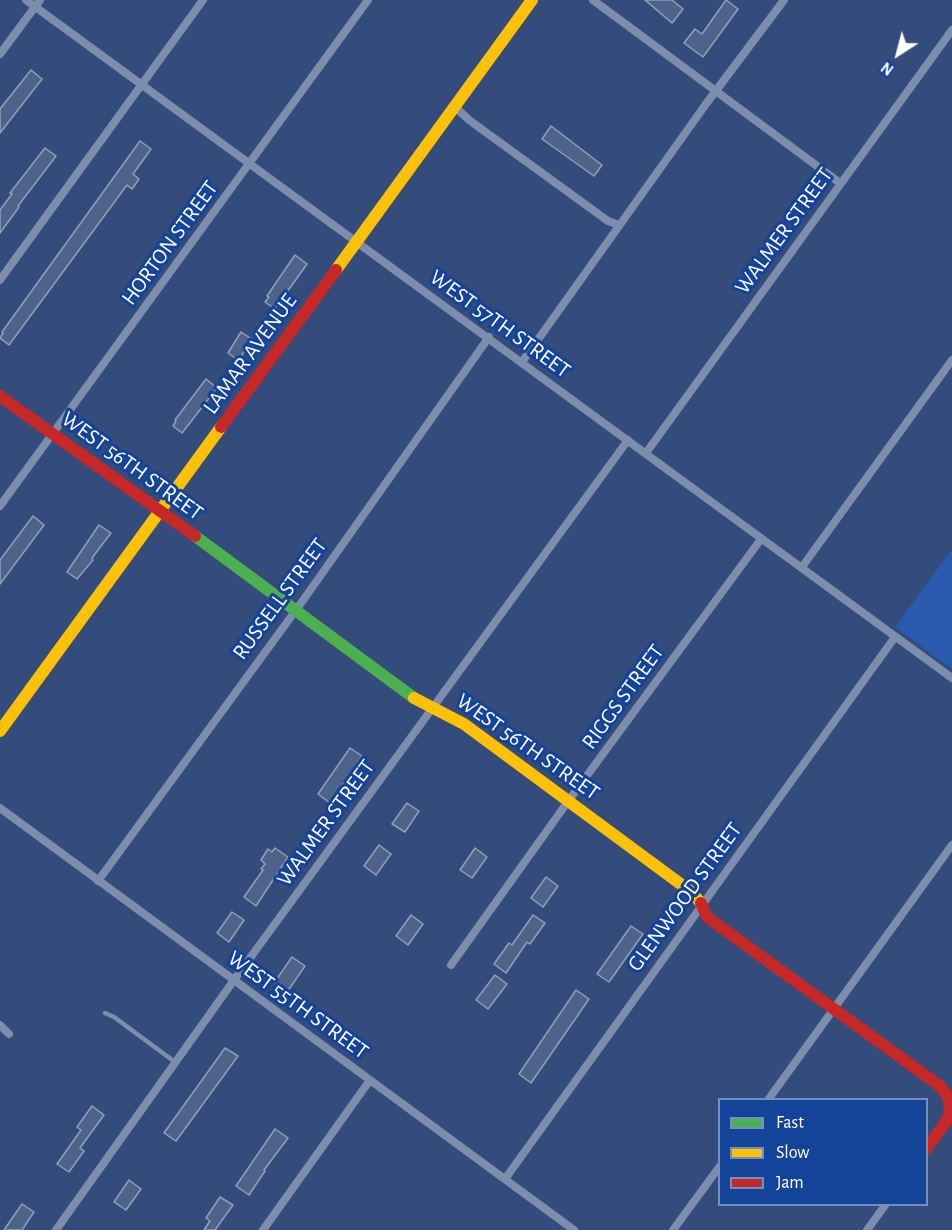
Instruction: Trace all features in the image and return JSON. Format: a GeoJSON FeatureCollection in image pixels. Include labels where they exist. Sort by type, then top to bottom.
{"type":"FeatureCollection","features":[{"type":"Feature","properties":{"kind":"street","name":"WEST 57TH STREET"},"geometry":{"type":"LineString","coordinates":[[26,0],[37,3],[250,164],[952,678]]}},
{"type":"Feature","properties":{"kind":"street"},"geometry":{"type":"LineString","coordinates":[[0,280],[203,0]]}},
{"type":"Feature","properties":{"kind":"street","name":"HORTON STREET"},"geometry":{"type":"LineString","coordinates":[[0,507],[368,0]]}},
{"type":"Feature","properties":{"kind":"street","name":"LAMAR AVENUE"},"geometry":{"type":"LineString","coordinates":[[0,731],[532,0]]}},
{"type":"Feature","properties":{"kind":"street"},"geometry":{"type":"LineString","coordinates":[[592,0],[840,183]]}},
{"type":"Feature","properties":{"kind":"street"},"geometry":{"type":"LineString","coordinates":[[522,362],[784,0]]}},
{"type":"Feature","properties":{"kind":"street"},"geometry":{"type":"LineString","coordinates":[[0,54],[37,3]]}},
{"type":"Feature","properties":{"kind":"street","name":"WALMER STREET"},"geometry":{"type":"LineString","coordinates":[[646,453],[952,30]]}},
{"type":"Feature","properties":{"kind":"street"},"geometry":{"type":"LineString","coordinates":[[454,106],[469,120],[608,220],[619,225]]}},
{"type":"Feature","properties":{"kind":"street","name":"RUSSELL STREET"},"geometry":{"type":"LineString","coordinates":[[98,881],[489,337]]}},
{"type":"Feature","properties":{"kind":"street"},"geometry":{"type":"LineString","coordinates":[[802,567],[952,360]]}},
{"type":"Feature","properties":{"kind":"street","name":"WEST 56TH STREET"},"geometry":{"type":"LineString","coordinates":[[0,396],[416,699],[468,727],[569,800],[690,891],[707,917],[942,1088],[948,1097],[950,1110],[948,1119],[928,1148]]}},
{"type":"Feature","properties":{"kind":"street","name":"WALMER STREET"},"geometry":{"type":"LineString","coordinates":[[56,1230],[234,980],[628,440]]}},
{"type":"Feature","properties":{"kind":"street","name":"RIGGS STREET"},"geometry":{"type":"LineString","coordinates":[[451,965],[761,538]]}},
{"type":"Feature","properties":{"kind":"street","name":"GLENWOOD STREET"},"geometry":{"type":"LineString","coordinates":[[505,1179],[896,637]]}},
{"type":"Feature","properties":{"kind":"street","name":"WEST 55TH STREET"},"geometry":{"type":"LineString","coordinates":[[0,808],[574,1230]]}},
{"type":"Feature","properties":{"kind":"street"},"geometry":{"type":"LineString","coordinates":[[769,1098],[952,845]]}},
{"type":"Feature","properties":{"kind":"street"},"geometry":{"type":"LineString","coordinates":[[0,1025],[9,1034]]}},
{"type":"Feature","properties":{"kind":"street"},"geometry":{"type":"LineString","coordinates":[[263,1230],[370,1080]]}},
{"type":"Feature","properties":{"kind":"street"},"geometry":{"type":"LineString","coordinates":[[673,1230],[718,1169]]}},
{"type":"Feature","properties":{"kind":"street"},"geometry":{"type":"LineString","coordinates":[[867,1230],[885,1206]]}},
{"type":"Feature","properties":{"kind":"lane"},"geometry":{"type":"LineString","coordinates":[[105,1013],[114,1017],[175,1062]]}},
{"type":"Feature","properties":{"kind":"shaded area"},"geometry":{"type":"Polygon","coordinates":[[[952,549],[952,669],[895,627],[952,549]]]}},
{"type":"Feature","properties":{"kind":"building"},"geometry":{"type":"Polygon","coordinates":[[[645,0],[672,0],[683,9],[672,23],[645,0]]]}},
{"type":"Feature","properties":{"kind":"building"},"geometry":{"type":"Polygon","coordinates":[[[726,0],[738,9],[703,57],[684,43],[695,29],[702,34],[726,0]]]}},
{"type":"Feature","properties":{"kind":"building"},"geometry":{"type":"Polygon","coordinates":[[[31,70],[42,79],[0,133],[0,109],[31,70]]]}},
{"type":"Feature","properties":{"kind":"building"},"geometry":{"type":"Polygon","coordinates":[[[551,126],[602,165],[594,176],[542,139],[551,126]]]}},
{"type":"Feature","properties":{"kind":"building"},"geometry":{"type":"Polygon","coordinates":[[[140,141],[151,149],[133,174],[139,179],[132,189],[127,185],[9,345],[0,338],[2,332],[140,141]]]}},
{"type":"Feature","properties":{"kind":"building"},"geometry":{"type":"Polygon","coordinates":[[[45,148],[56,156],[0,233],[0,210],[12,194],[10,193],[45,148]]]}},
{"type":"Feature","properties":{"kind":"building"},"geometry":{"type":"Polygon","coordinates":[[[295,255],[307,264],[275,309],[265,302],[269,297],[267,296],[295,255]]]}},
{"type":"Feature","properties":{"kind":"building"},"geometry":{"type":"Polygon","coordinates":[[[241,332],[253,340],[238,360],[228,353],[241,332]]]}},
{"type":"Feature","properties":{"kind":"building"},"geometry":{"type":"Polygon","coordinates":[[[206,379],[217,388],[182,433],[173,426],[175,420],[206,379]]]}},
{"type":"Feature","properties":{"kind":"building"},"geometry":{"type":"Polygon","coordinates":[[[33,516],[44,525],[0,584],[0,560],[33,516]]]}},
{"type":"Feature","properties":{"kind":"building"},"geometry":{"type":"Polygon","coordinates":[[[99,525],[111,533],[77,579],[67,572],[99,525]]]}},
{"type":"Feature","properties":{"kind":"building"},"geometry":{"type":"Polygon","coordinates":[[[350,748],[362,756],[330,803],[318,794],[350,748]]]}},
{"type":"Feature","properties":{"kind":"building"},"geometry":{"type":"Polygon","coordinates":[[[407,803],[419,811],[405,832],[392,824],[407,803]]]}},
{"type":"Feature","properties":{"kind":"building"},"geometry":{"type":"Polygon","coordinates":[[[379,845],[391,854],[376,875],[364,866],[379,845]]]}},
{"type":"Feature","properties":{"kind":"building"},"geometry":{"type":"Polygon","coordinates":[[[275,848],[288,857],[256,906],[244,897],[263,870],[261,869],[265,864],[261,860],[268,849],[272,852],[275,848]]]}},
{"type":"Feature","properties":{"kind":"building"},"geometry":{"type":"Polygon","coordinates":[[[475,848],[487,857],[472,878],[460,870],[475,848]]]}},
{"type":"Feature","properties":{"kind":"building"},"geometry":{"type":"Polygon","coordinates":[[[546,877],[558,886],[543,907],[531,898],[546,877]]]}},
{"type":"Feature","properties":{"kind":"building"},"geometry":{"type":"Polygon","coordinates":[[[232,912],[244,920],[229,942],[217,933],[232,912]]]}},
{"type":"Feature","properties":{"kind":"building"},"geometry":{"type":"Polygon","coordinates":[[[411,915],[423,924],[408,945],[396,936],[411,915]]]}},
{"type":"Feature","properties":{"kind":"building"},"geometry":{"type":"Polygon","coordinates":[[[533,915],[545,923],[530,944],[527,942],[506,973],[494,964],[509,943],[512,945],[533,915]]]}},
{"type":"Feature","properties":{"kind":"building"},"geometry":{"type":"Polygon","coordinates":[[[631,926],[643,934],[609,982],[597,974],[631,926]]]}},
{"type":"Feature","properties":{"kind":"building"},"geometry":{"type":"Polygon","coordinates":[[[292,957],[305,966],[287,992],[274,983],[292,957]]]}},
{"type":"Feature","properties":{"kind":"building"},"geometry":{"type":"Polygon","coordinates":[[[495,975],[507,984],[488,1009],[476,1000],[495,975]]]}},
{"type":"Feature","properties":{"kind":"building"},"geometry":{"type":"Polygon","coordinates":[[[576,990],[589,999],[531,1083],[519,1074],[576,990]]]}},
{"type":"Feature","properties":{"kind":"building"},"geometry":{"type":"Polygon","coordinates":[[[225,1048],[238,1056],[176,1141],[164,1133],[225,1048]]]}},
{"type":"Feature","properties":{"kind":"building"},"geometry":{"type":"Polygon","coordinates":[[[92,1106],[104,1115],[80,1148],[84,1151],[69,1172],[57,1164],[81,1130],[77,1127],[92,1106]]]}},
{"type":"Feature","properties":{"kind":"building"},"geometry":{"type":"Polygon","coordinates":[[[275,1129],[288,1138],[249,1195],[236,1186],[275,1129]]]}},
{"type":"Feature","properties":{"kind":"building"},"geometry":{"type":"Polygon","coordinates":[[[129,1180],[141,1189],[126,1210],[114,1202],[129,1180]]]}},
{"type":"Feature","properties":{"kind":"building"},"geometry":{"type":"Polygon","coordinates":[[[220,1197],[233,1205],[215,1230],[204,1230],[210,1221],[206,1218],[220,1197]]]}},
{"type":"Feature","properties":{"kind":"building"},"geometry":{"type":"Polygon","coordinates":[[[22,1204],[34,1212],[22,1230],[4,1230],[22,1204]]]}},
{"type":"Feature","properties":{"kind":"traffic: fast"},"geometry":{"type":"LineString","coordinates":[[195,536],[414,698]]}},
{"type":"Feature","properties":{"kind":"traffic: slow"},"geometry":{"type":"LineString","coordinates":[[336,270],[532,0]]}},
{"type":"Feature","properties":{"kind":"traffic: slow"},"geometry":{"type":"LineString","coordinates":[[0,731],[221,427]]}},
{"type":"Feature","properties":{"kind":"traffic: slow"},"geometry":{"type":"LineString","coordinates":[[414,698],[464,724],[690,891],[701,903]]}},
{"type":"Feature","properties":{"kind":"traffic: jam"},"geometry":{"type":"LineString","coordinates":[[221,427],[336,270]]}},
{"type":"Feature","properties":{"kind":"traffic: jam"},"geometry":{"type":"LineString","coordinates":[[0,396],[195,536]]}},
{"type":"Feature","properties":{"kind":"traffic: jam"},"geometry":{"type":"LineString","coordinates":[[701,903],[707,917],[940,1086],[948,1097],[950,1112],[947,1120],[928,1146]]}}]}
